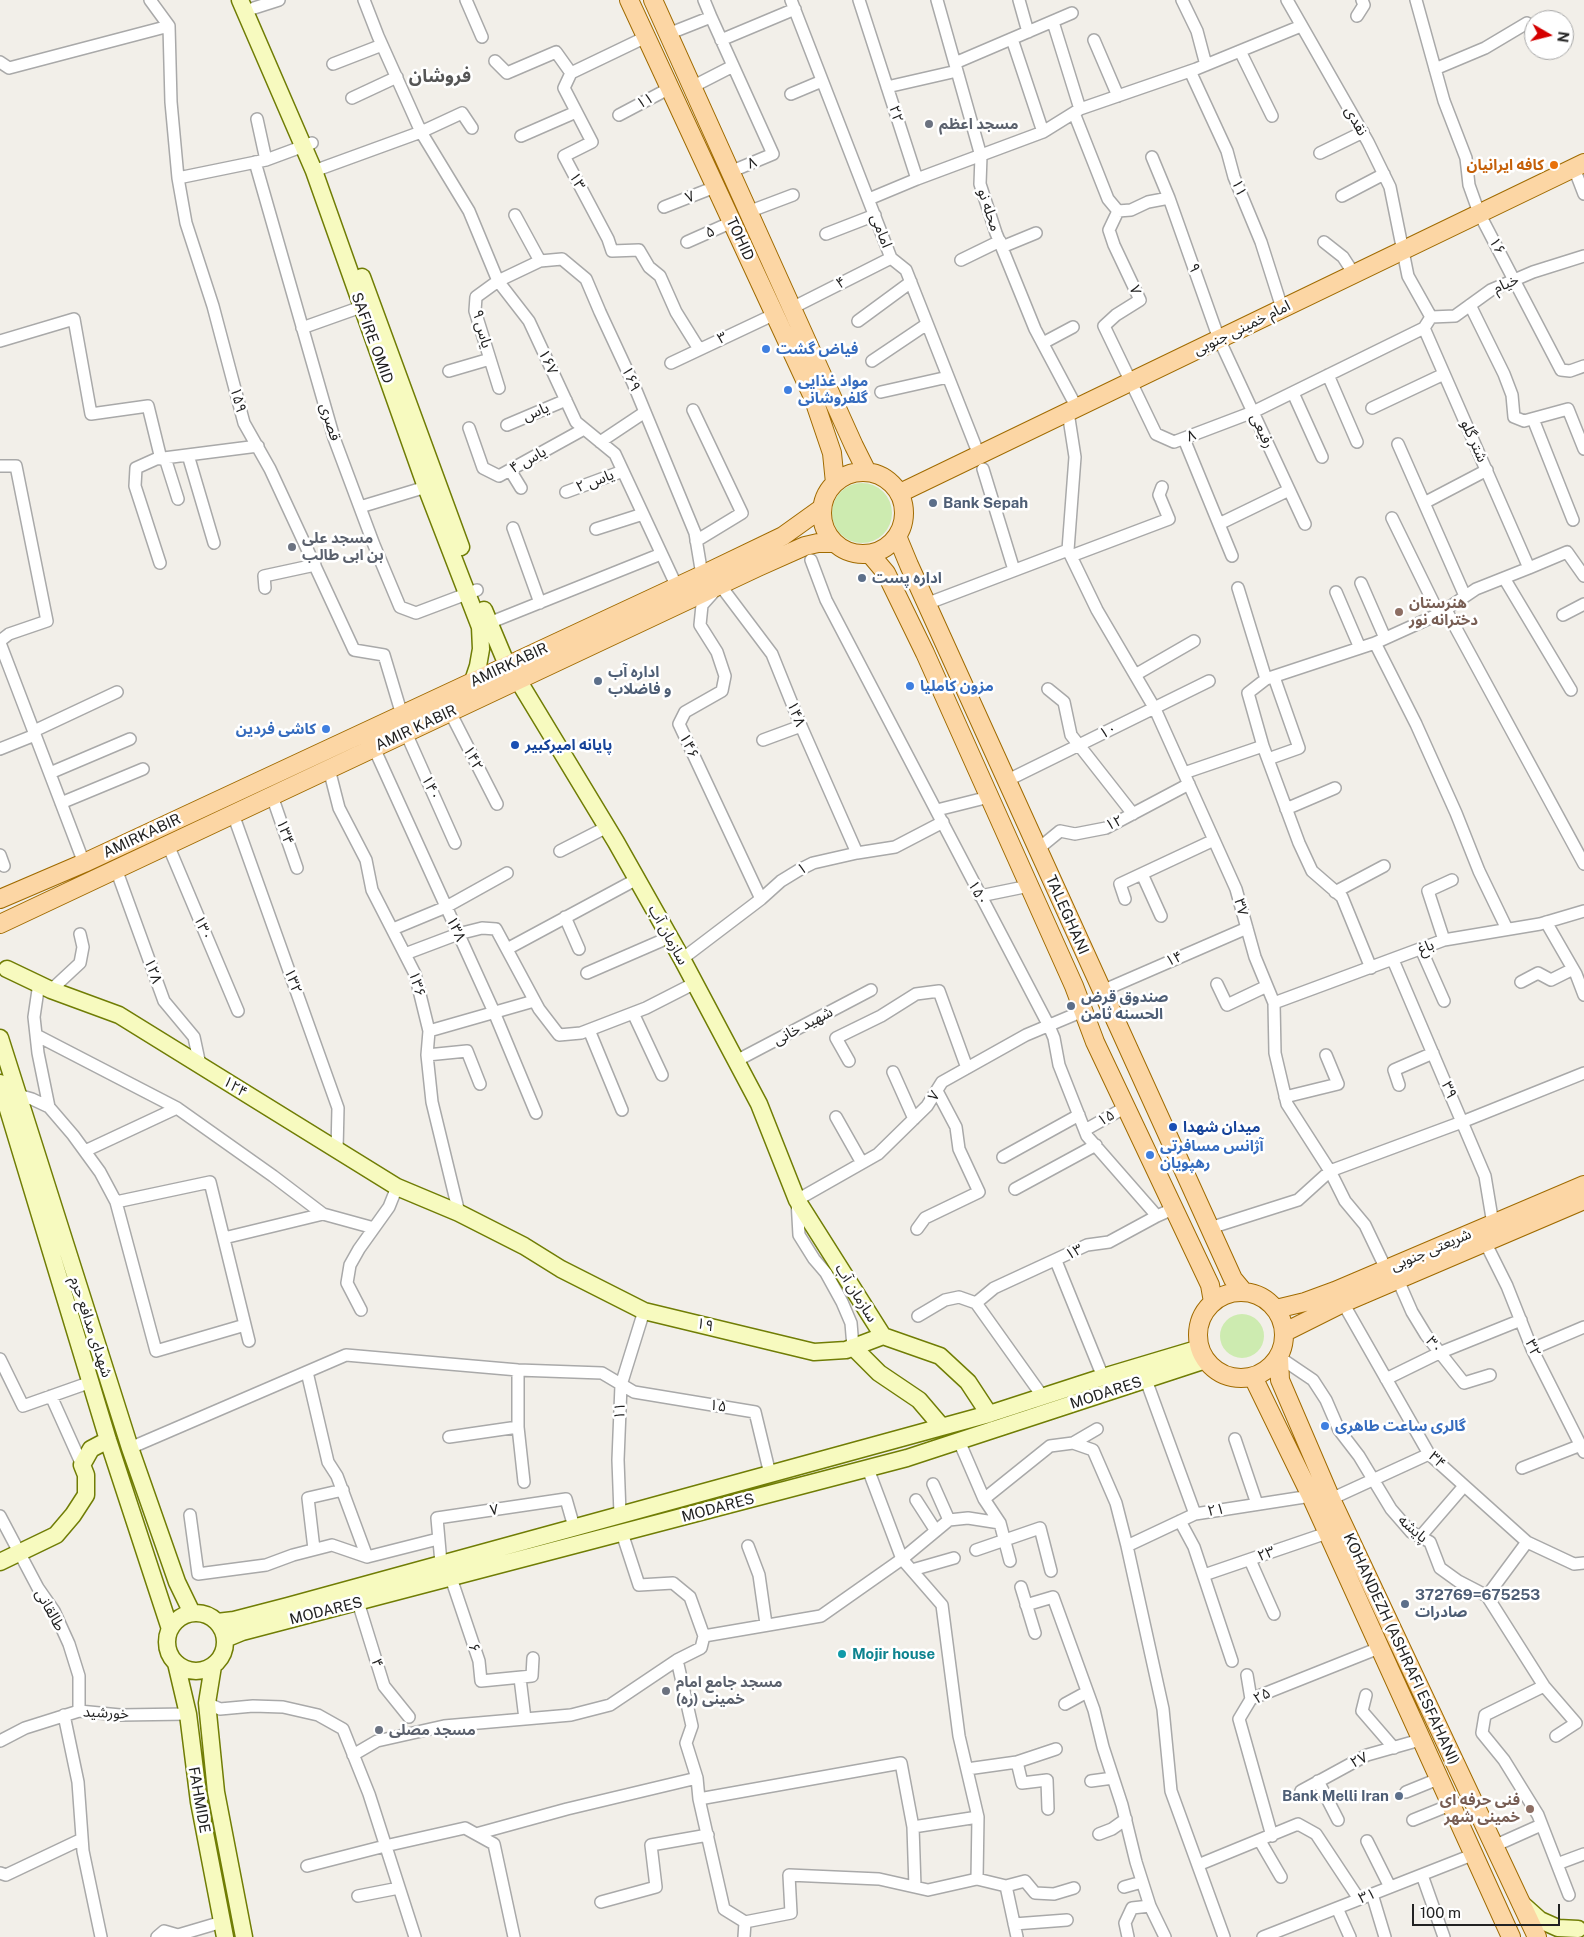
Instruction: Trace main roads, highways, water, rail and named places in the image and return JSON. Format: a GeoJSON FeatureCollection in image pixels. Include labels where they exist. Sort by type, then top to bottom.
{"type":"FeatureCollection","features":[{"type":"Feature","properties":{"kind":"main road","name":"TOHID"},"geometry":{"type":"LineString","coordinates":[[629,0],[813,397],[832,453],[835,483]]}},
{"type":"Feature","properties":{"kind":"main road","name":"TOHID"},"geometry":{"type":"LineString","coordinates":[[653,0],[867,472]]}},
{"type":"Feature","properties":{"kind":"main road","name":"SAFIRE OMID"},"geometry":{"type":"LineString","coordinates":[[248,3],[318,169],[472,592],[480,627],[481,649],[473,681]]}},
{"type":"Feature","properties":{"kind":"main road"},"geometry":{"type":"LineString","coordinates":[[670,88],[690,83]]}},
{"type":"Feature","properties":{"kind":"main road","name":"امام خمینی جنوبی"},"geometry":{"type":"LineString","coordinates":[[900,493],[981,462],[1072,410],[1579,165]]}},
{"type":"Feature","properties":{"kind":"main road","name":"SAFIRE OMID"},"geometry":{"type":"LineString","coordinates":[[318,169],[361,307],[426,487],[507,666]]}},
{"type":"Feature","properties":{"kind":"main road"},"geometry":{"type":"LineString","coordinates":[[832,453],[840,456],[847,453],[854,446]]}},
{"type":"Feature","properties":{"kind":"main road"},"geometry":{"type":"LineString","coordinates":[[856,472],[867,472],[880,475],[900,493],[904,515],[902,526],[890,544],[880,551],[870,554],[857,554],[845,550],[835,543],[827,533],[823,521],[822,508],[826,494],[835,483],[845,476],[856,472]]}},
{"type":"Feature","properties":{"kind":"main road","name":"AMIRKABIR"},"geometry":{"type":"LineString","coordinates":[[0,899],[147,834],[702,575],[783,536],[822,508]]}},
{"type":"Feature","properties":{"kind":"main road"},"geometry":{"type":"LineString","coordinates":[[796,528],[808,553]]}},
{"type":"Feature","properties":{"kind":"main road","name":"TALEGHANI"},"geometry":{"type":"LineString","coordinates":[[897,536],[1006,781],[1233,1279],[1243,1291]]}},
{"type":"Feature","properties":{"kind":"main road","name":"AMIR KABIR"},"geometry":{"type":"LineString","coordinates":[[0,924],[720,585],[808,553],[818,544],[835,543]]}},
{"type":"Feature","properties":{"kind":"main road","name":"TALEGHANI"},"geometry":{"type":"LineString","coordinates":[[870,554],[886,573],[925,653],[1029,886],[1095,1042],[1210,1285],[1213,1302]]}},
{"type":"Feature","properties":{"kind":"main road"},"geometry":{"type":"LineString","coordinates":[[886,573],[891,566],[898,562],[909,565]]}},
{"type":"Feature","properties":{"kind":"main road","name":"سازمان آب"},"geometry":{"type":"LineString","coordinates":[[518,680],[607,827],[695,983],[759,1104],[797,1200],[883,1336]]}},
{"type":"Feature","properties":{"kind":"main road"},"geometry":{"type":"LineString","coordinates":[[147,834],[162,847]]}},
{"type":"Feature","properties":{"kind":"main road","name":"۱۲۴"},"geometry":{"type":"LineString","coordinates":[[7,969],[45,987],[119,1015],[398,1187],[459,1213]]}},
{"type":"Feature","properties":{"kind":"main road","name":"شهدای مدافع حرم"},"geometry":{"type":"LineString","coordinates":[[0,1038],[4,1076],[91,1382],[170,1629]]}},
{"type":"Feature","properties":{"kind":"main road","name":"شهدای مدافع حرم"},"geometry":{"type":"LineString","coordinates":[[4,1076],[18,1095],[130,1448],[176,1582],[192,1613]]}},
{"type":"Feature","properties":{"kind":"main road","name":"شریعتی جنوبی"},"geometry":{"type":"LineString","coordinates":[[1285,1332],[1343,1303],[1392,1274],[1493,1224],[1584,1185]]}},
{"type":"Feature","properties":{"kind":"main road","name":"شریعتی جنوبی"},"geometry":{"type":"LineString","coordinates":[[1276,1309],[1305,1302],[1485,1242],[1584,1200]]}},
{"type":"Feature","properties":{"kind":"main road","name":"۱۹"},"geometry":{"type":"LineString","coordinates":[[459,1213],[524,1246],[561,1269],[644,1312],[814,1352],[846,1350],[883,1336]]}},
{"type":"Feature","properties":{"kind":"main road"},"geometry":{"type":"LineString","coordinates":[[1256,1383],[1278,1357],[1284,1345],[1285,1332],[1282,1320],[1276,1309],[1267,1299],[1256,1293],[1232,1292],[1213,1302],[1204,1311],[1199,1323],[1198,1336],[1203,1354],[1217,1371],[1228,1376],[1256,1383],[1280,1380]]}},
{"type":"Feature","properties":{"kind":"main road"},"geometry":{"type":"LineString","coordinates":[[883,1336],[940,1356],[968,1382],[989,1414]]}},
{"type":"Feature","properties":{"kind":"main road"},"geometry":{"type":"LineString","coordinates":[[853,1347],[879,1373],[919,1400],[942,1427]]}},
{"type":"Feature","properties":{"kind":"main road","name":"MODARES"},"geometry":{"type":"LineString","coordinates":[[217,1622],[252,1616],[942,1427],[989,1414],[1103,1377],[1203,1354]]}},
{"type":"Feature","properties":{"kind":"main road","name":"MODARES"},"geometry":{"type":"LineString","coordinates":[[225,1640],[242,1632],[908,1458],[1146,1380],[1203,1354]]}},
{"type":"Feature","properties":{"kind":"main road","name":"KOHANDEZH (ASHRAFI ESFAHANI)"},"geometry":{"type":"LineString","coordinates":[[1278,1357],[1280,1380],[1331,1499],[1537,1937]]}},
{"type":"Feature","properties":{"kind":"main road","name":"KOHANDEZH (ASHRAFI ESFAHANI)"},"geometry":{"type":"LineString","coordinates":[[1256,1383],[1311,1496],[1510,1937]]}},
{"type":"Feature","properties":{"kind":"main road"},"geometry":{"type":"LineString","coordinates":[[0,1562],[56,1535],[73,1515],[86,1495],[86,1475],[82,1465],[91,1448],[108,1440]]}},
{"type":"Feature","properties":{"kind":"main road"},"geometry":{"type":"LineString","coordinates":[[682,1498],[690,1515]]}},
{"type":"Feature","properties":{"kind":"main road"},"geometry":{"type":"LineString","coordinates":[[192,1613],[202,1613],[210,1616],[223,1630],[225,1640],[220,1658],[213,1666],[198,1671],[182,1668],[170,1656],[167,1647],[167,1638],[175,1621],[192,1613]]}},
{"type":"Feature","properties":{"kind":"main road","name":"FAHMIDE"},"geometry":{"type":"LineString","coordinates":[[176,1663],[188,1714],[191,1754],[223,1929]]}},
{"type":"Feature","properties":{"kind":"main road","name":"FAHMIDE"},"geometry":{"type":"LineString","coordinates":[[213,1666],[207,1703],[216,1792],[244,1937]]}},
{"type":"Feature","properties":{"kind":"main road"},"geometry":{"type":"LineString","coordinates":[[206,1839],[214,1844],[218,1843],[224,1836]]}},
{"type":"Feature","properties":{"kind":"main road"},"geometry":{"type":"LineString","coordinates":[[211,1865],[219,1858],[229,1861]]}},
{"type":"Feature","properties":{"kind":"main road"},"geometry":{"type":"LineString","coordinates":[[1521,1903],[1540,1920],[1558,1928],[1575,1932]]}},
{"type":"Feature","properties":{"kind":"place","name":"مسجد اعظم"},"geometry":{"type":"Point","coordinates":[929,124]}},
{"type":"Feature","properties":{"kind":"place","name":"کافه ایرانیان"},"geometry":{"type":"Point","coordinates":[1554,165]}},
{"type":"Feature","properties":{"kind":"place","name":"فیاض گشت"},"geometry":{"type":"Point","coordinates":[766,349]}},
{"type":"Feature","properties":{"kind":"place","name":"مواد غذایی گلفروشانی"},"geometry":{"type":"Point","coordinates":[788,390]}},
{"type":"Feature","properties":{"kind":"place","name":"Bank Sepah"},"geometry":{"type":"Point","coordinates":[933,503]}},
{"type":"Feature","properties":{"kind":"place","name":"مسجد علی بن ابی طالب"},"geometry":{"type":"Point","coordinates":[292,547]}},
{"type":"Feature","properties":{"kind":"place","name":"اداره پست"},"geometry":{"type":"Point","coordinates":[862,578]}},
{"type":"Feature","properties":{"kind":"place","name":"هنرستان دخترانه نور"},"geometry":{"type":"Point","coordinates":[1399,612]}},
{"type":"Feature","properties":{"kind":"place","name":"اداره آب و فاضلاب"},"geometry":{"type":"Point","coordinates":[598,681]}},
{"type":"Feature","properties":{"kind":"place","name":"مزون کاملیا"},"geometry":{"type":"Point","coordinates":[910,686]}},
{"type":"Feature","properties":{"kind":"place","name":"کاشی فردین"},"geometry":{"type":"Point","coordinates":[326,729]}},
{"type":"Feature","properties":{"kind":"place","name":"پایانه امیرکبیر"},"geometry":{"type":"Point","coordinates":[515,745]}},
{"type":"Feature","properties":{"kind":"place","name":"صندوق قرض الحسنه ثامن"},"geometry":{"type":"Point","coordinates":[1071,1006]}},
{"type":"Feature","properties":{"kind":"place","name":"میدان شهدا"},"geometry":{"type":"Point","coordinates":[1173,1127]}},
{"type":"Feature","properties":{"kind":"place","name":"آژانس مسافرتی رهپویان"},"geometry":{"type":"Point","coordinates":[1150,1155]}},
{"type":"Feature","properties":{"kind":"place","name":"گالری ساعت طاهری"},"geometry":{"type":"Point","coordinates":[1325,1426]}},
{"type":"Feature","properties":{"kind":"place","name":"372769=675253 صادرات"},"geometry":{"type":"Point","coordinates":[1405,1604]}},
{"type":"Feature","properties":{"kind":"place","name":"Mojir house"},"geometry":{"type":"Point","coordinates":[842,1654]}},
{"type":"Feature","properties":{"kind":"place","name":"مسجد جامع امام خمینی (ره)"},"geometry":{"type":"Point","coordinates":[666,1691]}},
{"type":"Feature","properties":{"kind":"place","name":"مسجد مصلی"},"geometry":{"type":"Point","coordinates":[379,1730]}},
{"type":"Feature","properties":{"kind":"place","name":"Bank Melli Iran"},"geometry":{"type":"Point","coordinates":[1399,1796]}},
{"type":"Feature","properties":{"kind":"place","name":"فنی حرفه ای خمینی شهر"},"geometry":{"type":"Point","coordinates":[1530,1809]}},
{"type":"Feature","properties":{"kind":"district","name":"فروشان"},"geometry":{"type":"Point","coordinates":[440,76]}}]}
